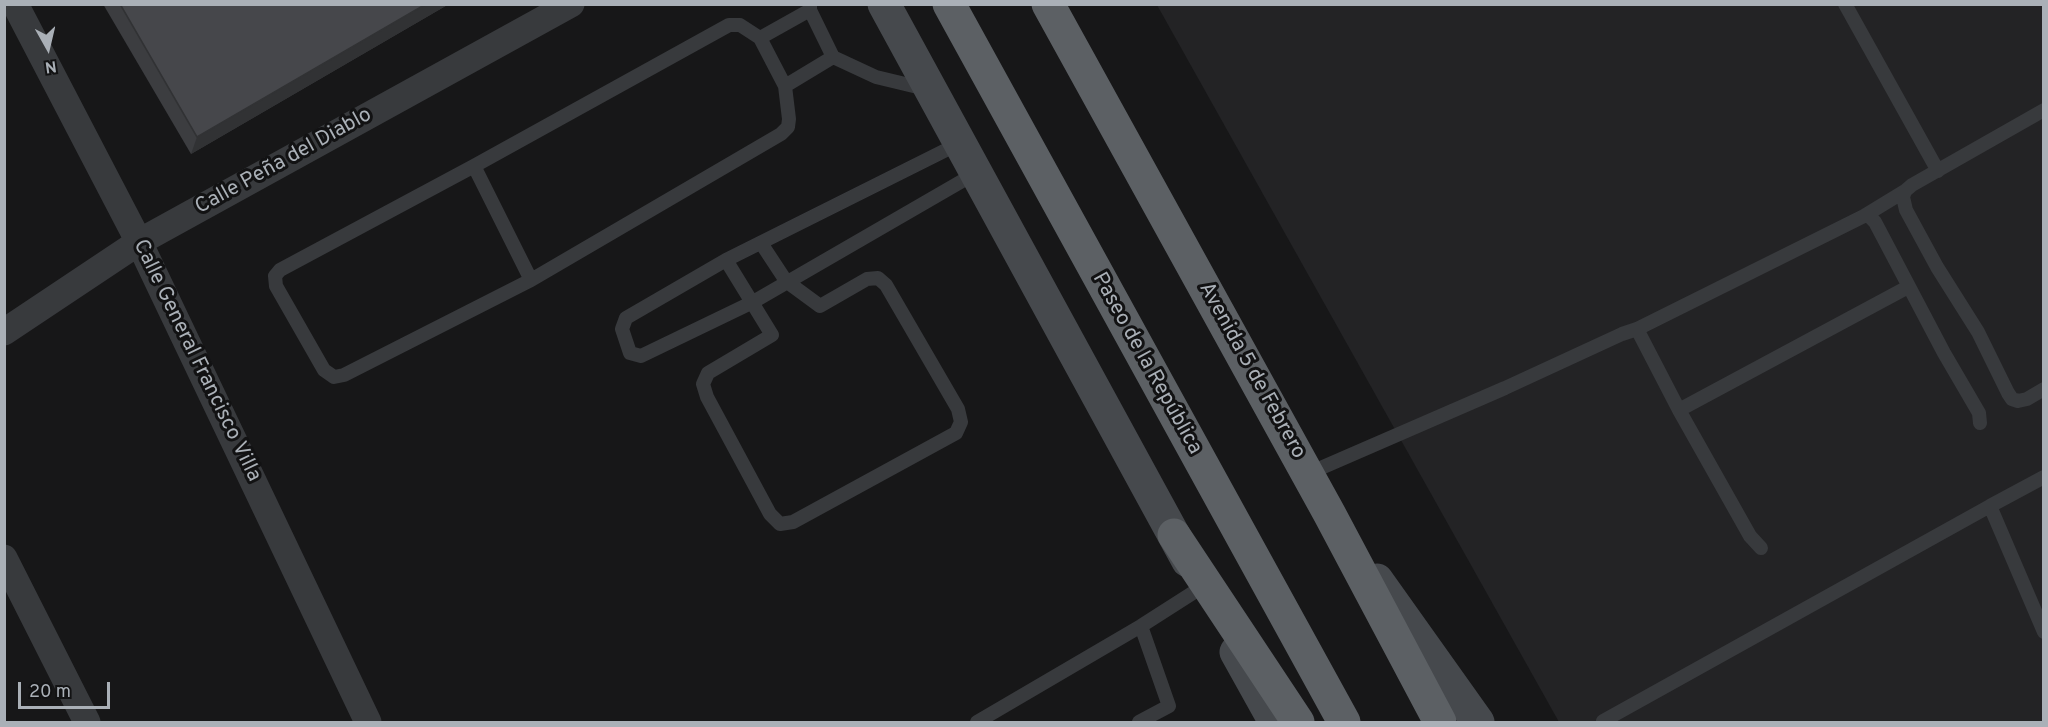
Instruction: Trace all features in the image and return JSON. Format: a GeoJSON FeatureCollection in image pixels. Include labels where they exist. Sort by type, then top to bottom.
{"type":"FeatureCollection","features":[{"type":"Feature","properties":{"kind":"highway","name":"Paseo de la República"},"geometry":{"type":"LineString","coordinates":[[949,4],[1344,723]]}},
{"type":"Feature","properties":{"kind":"highway"},"geometry":{"type":"LineString","coordinates":[[1027,4],[1070,44]]}},
{"type":"Feature","properties":{"kind":"highway","name":"Avenida 5 de Febrero"},"geometry":{"type":"LineString","coordinates":[[1048,4],[1329,513]]}},
{"type":"Feature","properties":{"kind":"highway"},"geometry":{"type":"LineString","coordinates":[[1329,513],[1440,723]]}},
{"type":"Feature","properties":{"kind":"highway"},"geometry":{"type":"LineString","coordinates":[[1174,535],[1298,723]]}},
{"type":"Feature","properties":{"kind":"main road"},"geometry":{"type":"LineString","coordinates":[[884,4],[1275,723]]}},
{"type":"Feature","properties":{"kind":"main road","name":"Avenida 5 de Febrero"},"geometry":{"type":"LineString","coordinates":[[1329,513],[1478,723]]}},
{"type":"Feature","properties":{"kind":"street","name":"Calle General Francisco Villa"},"geometry":{"type":"LineString","coordinates":[[15,4],[139,242],[359,719]]}},
{"type":"Feature","properties":{"kind":"street","name":"Calle Peña del Diablo"},"geometry":{"type":"LineString","coordinates":[[4,332],[139,242],[571,4]]}},
{"type":"Feature","properties":{"kind":"street"},"geometry":{"type":"LineString","coordinates":[[4,558],[87,723]]}},
{"type":"Feature","properties":{"kind":"lane"},"geometry":{"type":"LineString","coordinates":[[1849,6],[1938,171]]}},
{"type":"Feature","properties":{"kind":"lane"},"geometry":{"type":"LineString","coordinates":[[760,38],[810,7],[833,57],[876,77],[931,90]]}},
{"type":"Feature","properties":{"kind":"lane"},"geometry":{"type":"LineString","coordinates":[[729,25],[740,25],[760,38],[785,86],[789,119],[788,127],[781,134],[531,280],[344,375],[334,376],[324,370],[276,286],[275,276],[280,270],[729,25]]}},
{"type":"Feature","properties":{"kind":"lane"},"geometry":{"type":"LineString","coordinates":[[785,86],[833,57]]}},
{"type":"Feature","properties":{"kind":"lane"},"geometry":{"type":"LineString","coordinates":[[1307,474],[1505,388],[1622,333],[1637,329],[1864,216],[2043,110]]}},
{"type":"Feature","properties":{"kind":"lane"},"geometry":{"type":"LineString","coordinates":[[960,143],[726,260],[626,318],[622,329],[630,353],[641,356],[753,302],[976,173]]}},
{"type":"Feature","properties":{"kind":"lane"},"geometry":{"type":"LineString","coordinates":[[474,166],[531,280]]}},
{"type":"Feature","properties":{"kind":"lane"},"geometry":{"type":"LineString","coordinates":[[1905,191],[1906,210],[1937,267],[1978,332],[2012,399],[2018,401],[2027,399],[2043,390]]}},
{"type":"Feature","properties":{"kind":"lane"},"geometry":{"type":"LineString","coordinates":[[1864,216],[1869,216],[1875,222],[1908,287],[1979,413],[1980,423]]}},
{"type":"Feature","properties":{"kind":"lane"},"geometry":{"type":"LineString","coordinates":[[726,260],[772,335],[708,373],[703,384],[707,397],[770,514],[780,524],[793,522],[956,433],[962,422],[958,408],[886,285],[878,278],[867,279],[820,306],[786,281],[761,243]]}},
{"type":"Feature","properties":{"kind":"lane"},"geometry":{"type":"LineString","coordinates":[[1679,410],[1908,287]]}},
{"type":"Feature","properties":{"kind":"lane"},"geometry":{"type":"LineString","coordinates":[[1637,329],[1679,410],[1750,536],[1761,548]]}},
{"type":"Feature","properties":{"kind":"lane"},"geometry":{"type":"LineString","coordinates":[[1602,722],[2043,477]]}},
{"type":"Feature","properties":{"kind":"lane"},"geometry":{"type":"LineString","coordinates":[[1990,506],[2043,632]]}},
{"type":"Feature","properties":{"kind":"lane"},"geometry":{"type":"LineString","coordinates":[[977,723],[1141,626],[1202,587]]}},
{"type":"Feature","properties":{"kind":"lane"},"geometry":{"type":"LineString","coordinates":[[1139,723],[1169,706],[1141,626]]}},
{"type":"Feature","properties":{"kind":"shaded area"},"geometry":{"type":"Polygon","coordinates":[[[1157,5],[2043,5],[2043,722],[1559,722],[1157,5]]]}},
{"type":"Feature","properties":{"kind":"building"},"geometry":{"type":"Polygon","coordinates":[[[120,4],[426,4],[197,137],[120,4]]]}}]}
